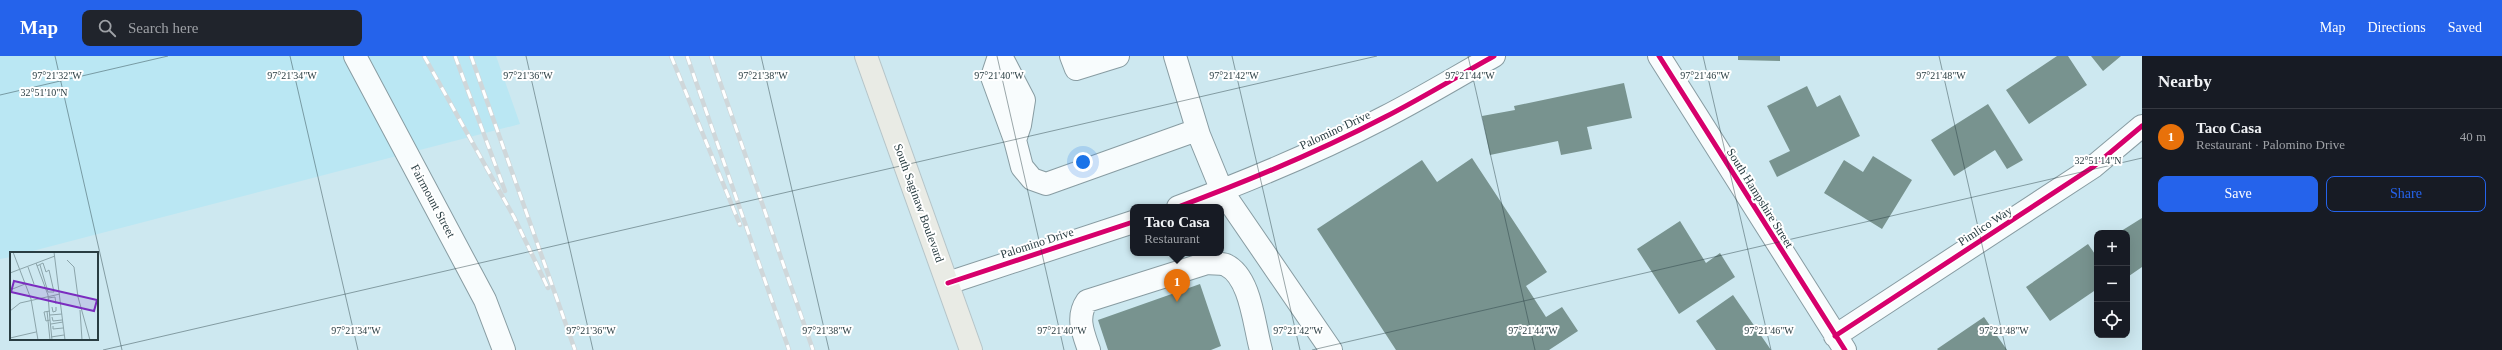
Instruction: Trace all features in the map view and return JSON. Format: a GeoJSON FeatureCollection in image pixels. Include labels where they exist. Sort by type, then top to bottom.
{"type":"FeatureCollection","features":[{"type":"Feature","properties":{"kind":"main road","name":"South Saginaw Boulevard"},"geometry":{"type":"LineString","coordinates":[[866,56],[971,350]]}},
{"type":"Feature","properties":{"kind":"street","name":"Fairmount Street"},"geometry":{"type":"LineString","coordinates":[[355,56],[485,300],[504,350]]}},
{"type":"Feature","properties":{"kind":"street"},"geometry":{"type":"LineString","coordinates":[[1000,56],[1024,100],[1020,125],[1015,140],[1022,167],[1032,179],[1046,184],[1198,130]]}},
{"type":"Feature","properties":{"kind":"street"},"geometry":{"type":"LineString","coordinates":[[1071,56],[1076,70],[1118,56]]}},
{"type":"Feature","properties":{"kind":"street"},"geometry":{"type":"LineString","coordinates":[[1175,56],[1198,130],[1222,191],[1331,350]]}},
{"type":"Feature","properties":{"kind":"street","name":"Palomino Drive"},"geometry":{"type":"LineString","coordinates":[[1186,204],[1222,191],[1338,141],[1494,56]]}},
{"type":"Feature","properties":{"kind":"street","name":"South Hampshire Street"},"geometry":{"type":"LineString","coordinates":[[1659,56],[1840,343]]}},
{"type":"Feature","properties":{"kind":"street","name":"Pimlico Way"},"geometry":{"type":"LineString","coordinates":[[1840,343],[2093,167],[2142,126]]}},
{"type":"Feature","properties":{"kind":"street","name":"Palomino Drive"},"geometry":{"type":"LineString","coordinates":[[948,283],[1130,223]]}},
{"type":"Feature","properties":{"kind":"street"},"geometry":{"type":"LineString","coordinates":[[1089,350],[1081,325],[1081,310],[1088,301],[1208,263],[1226,265],[1239,275],[1248,297],[1261,350]]}},
{"type":"Feature","properties":{"kind":"shaded area"},"geometry":{"type":"Polygon","coordinates":[[[0,56],[496,56],[520,124],[29,252],[10,252],[10,257],[0,259],[0,56]]]}},
{"type":"Feature","properties":{"kind":"building"},"geometry":{"type":"Polygon","coordinates":[[[1738,56],[1780,56],[1780,61],[1738,60],[1738,56]]]}},
{"type":"Feature","properties":{"kind":"building"},"geometry":{"type":"Polygon","coordinates":[[[2057,56],[2068,56],[2087,85],[2029,124],[2006,90],[2057,56]]]}},
{"type":"Feature","properties":{"kind":"building"},"geometry":{"type":"Polygon","coordinates":[[[2091,56],[2121,56],[2103,71],[2091,56]]]}},
{"type":"Feature","properties":{"kind":"building"},"geometry":{"type":"Polygon","coordinates":[[[1624,83],[1632,118],[1587,127],[1592,149],[1561,155],[1558,141],[1490,155],[1482,116],[1515,110],[1514,106],[1624,83]]]}},
{"type":"Feature","properties":{"kind":"building"},"geometry":{"type":"Polygon","coordinates":[[[1807,86],[1817,107],[1840,95],[1860,136],[1777,177],[1769,161],[1790,151],[1767,106],[1807,86]]]}},
{"type":"Feature","properties":{"kind":"building"},"geometry":{"type":"Polygon","coordinates":[[[1988,104],[2023,160],[2007,169],[1995,150],[1954,176],[1931,140],[1988,104]]]}},
{"type":"Feature","properties":{"kind":"building"},"geometry":{"type":"Polygon","coordinates":[[[1873,156],[1912,180],[1882,229],[1824,193],[1844,160],[1863,172],[1873,156]]]}},
{"type":"Feature","properties":{"kind":"building"},"geometry":{"type":"Polygon","coordinates":[[[1472,158],[1547,272],[1526,286],[1546,317],[1562,307],[1578,331],[1549,350],[1396,350],[1317,229],[1422,160],[1437,182],[1472,158]]]}},
{"type":"Feature","properties":{"kind":"building"},"geometry":{"type":"Polygon","coordinates":[[[2142,218],[2142,267],[2130,275],[2130,230],[2123,230],[2142,218]]]}},
{"type":"Feature","properties":{"kind":"building"},"geometry":{"type":"Polygon","coordinates":[[[1680,221],[1706,263],[1720,253],[1735,277],[1679,314],[1637,249],[1680,221]]]}},
{"type":"Feature","properties":{"kind":"building"},"geometry":{"type":"Polygon","coordinates":[[[2088,244],[2094,253],[2094,291],[2050,321],[2026,287],[2088,244]]]}},
{"type":"Feature","properties":{"kind":"building"},"geometry":{"type":"Polygon","coordinates":[[[1200,284],[1221,346],[1211,350],[1108,350],[1098,320],[1200,284]]]}},
{"type":"Feature","properties":{"kind":"building"},"geometry":{"type":"Polygon","coordinates":[[[1733,295],[1771,350],[1716,350],[1696,321],[1733,295]]]}},
{"type":"Feature","properties":{"kind":"building"},"geometry":{"type":"Polygon","coordinates":[[[1984,317],[2007,350],[1937,349],[1984,317]]]}},
{"type":"Feature","properties":{"kind":"railway"},"geometry":{"type":"LineString","coordinates":[[424,56],[514,217],[548,288]]}},
{"type":"Feature","properties":{"kind":"railway"},"geometry":{"type":"LineString","coordinates":[[455,56],[505,191]]}},
{"type":"Feature","properties":{"kind":"railway"},"geometry":{"type":"LineString","coordinates":[[471,56],[575,350]]}},
{"type":"Feature","properties":{"kind":"railway"},"geometry":{"type":"LineString","coordinates":[[671,56],[740,225]]}},
{"type":"Feature","properties":{"kind":"railway"},"geometry":{"type":"LineString","coordinates":[[687,56],[789,350]]}},
{"type":"Feature","properties":{"kind":"railway"},"geometry":{"type":"LineString","coordinates":[[711,56],[813,350]]}},
{"type":"Feature","properties":{"kind":"cycle path"},"geometry":{"type":"LineString","coordinates":[[1186,204],[1309,154],[1360,130],[1399,110],[1494,56]]}},
{"type":"Feature","properties":{"kind":"cycle path"},"geometry":{"type":"LineString","coordinates":[[1659,56],[1845,350]]}},
{"type":"Feature","properties":{"kind":"cycle path"},"geometry":{"type":"LineString","coordinates":[[1835,336],[2093,167],[2142,126]]}},
{"type":"Feature","properties":{"kind":"cycle path"},"geometry":{"type":"LineString","coordinates":[[948,283],[1130,223]]}},
{"type":"Feature","properties":{"kind":"place","name":"Taco Casa"},"geometry":{"type":"Point","coordinates":[1177,302]}}]}
